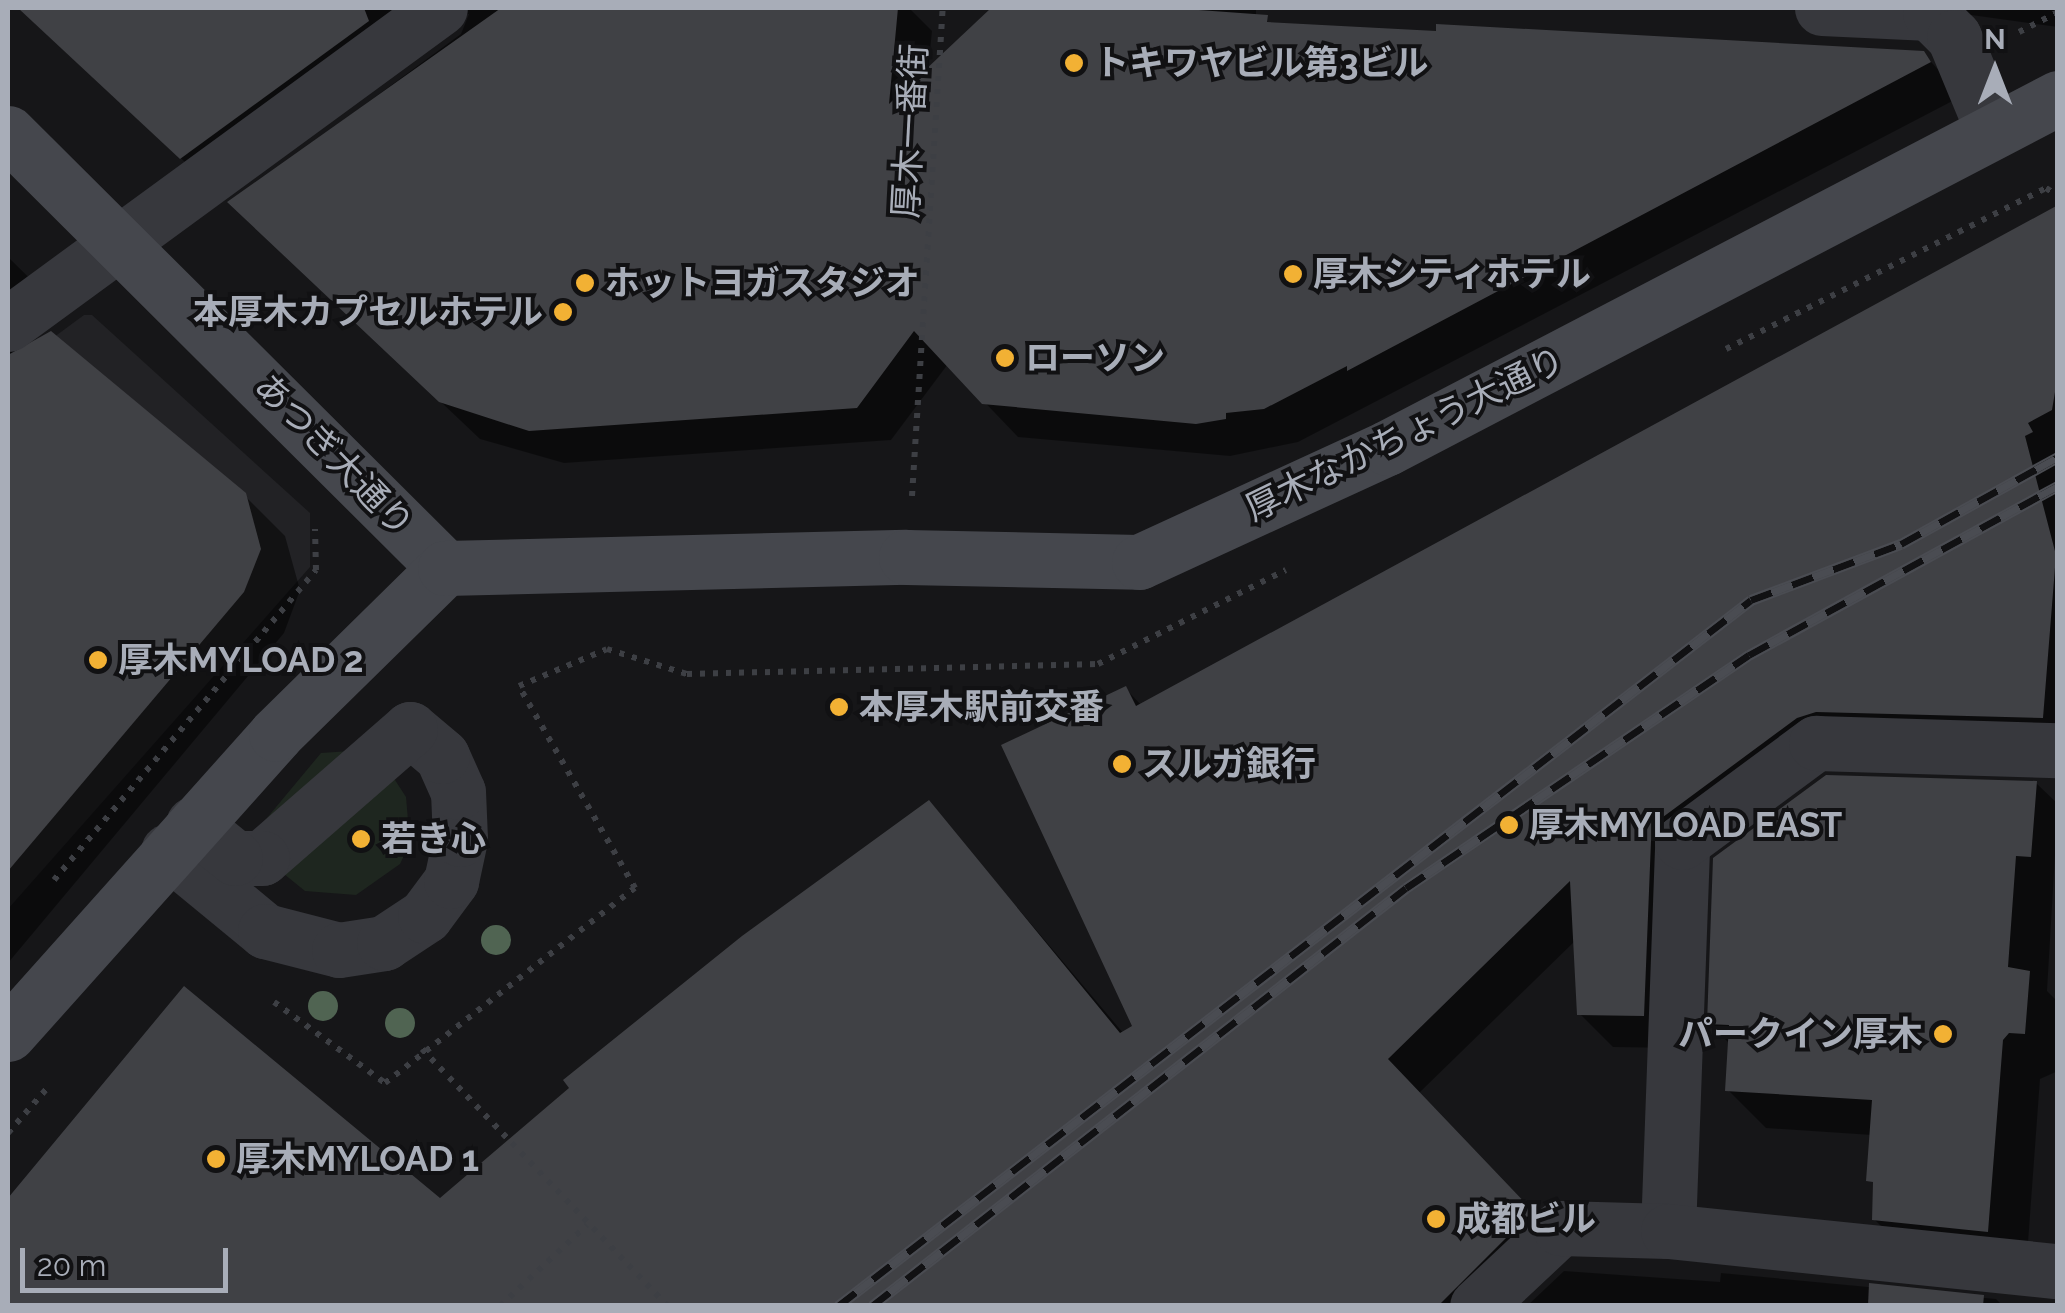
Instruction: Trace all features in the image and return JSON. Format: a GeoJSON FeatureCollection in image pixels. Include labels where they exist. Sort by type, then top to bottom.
{"type":"FeatureCollection","features":[{"type":"Feature","properties":{"kind":"main road","name":"厚木なかちょう大通り"},"geometry":{"type":"LineString","coordinates":[[444,568],[906,557],[1139,562],[1387,448],[2058,98]]}},
{"type":"Feature","properties":{"kind":"main road","name":"あつぎ大通り"},"geometry":{"type":"LineString","coordinates":[[8,132],[444,568]]}},
{"type":"Feature","properties":{"kind":"main road"},"geometry":{"type":"LineString","coordinates":[[8,1034],[181,837],[444,568]]}},
{"type":"Feature","properties":{"kind":"street"},"geometry":{"type":"LineString","coordinates":[[8,324],[123,244],[440,8]]}},
{"type":"Feature","properties":{"kind":"street"},"geometry":{"type":"LineString","coordinates":[[1822,8],[1930,12],[1954,36],[1994,130]]}},
{"type":"Feature","properties":{"kind":"street"},"geometry":{"type":"LineString","coordinates":[[410,728],[442,756],[458,792],[460,838],[451,881],[425,916],[384,943],[338,950],[264,931],[181,837],[234,858],[262,858],[410,728]]}},
{"type":"Feature","properties":{"kind":"street"},"geometry":{"type":"LineString","coordinates":[[1668,1232],[1682,842],[1816,744],[2058,750]]}},
{"type":"Feature","properties":{"kind":"street"},"geometry":{"type":"LineString","coordinates":[[1477,1306],[1560,1228],[1668,1232],[2058,1272]]}},
{"type":"Feature","properties":{"kind":"path","name":"厚木一番街"},"geometry":{"type":"LineString","coordinates":[[906,557],[943,8]]}},
{"type":"Feature","properties":{"kind":"path"},"geometry":{"type":"LineString","coordinates":[[1712,356],[2046,188],[2058,196]]}},
{"type":"Feature","properties":{"kind":"path"},"geometry":{"type":"LineString","coordinates":[[46,889],[316,570],[314,511]]}},
{"type":"Feature","properties":{"kind":"path"},"geometry":{"type":"LineString","coordinates":[[262,992],[384,1082],[635,888],[518,686],[607,650],[688,674],[1098,664],[1291,567]]}},
{"type":"Feature","properties":{"kind":"path"},"geometry":{"type":"LineString","coordinates":[[422,1049],[668,1306]]}},
{"type":"Feature","properties":{"kind":"path"},"geometry":{"type":"LineString","coordinates":[[8,1133],[55,1080]]}},
{"type":"Feature","properties":{"kind":"path"},"geometry":{"type":"LineString","coordinates":[[500,1306],[587,1224]]}},
{"type":"Feature","properties":{"kind":"shaded area","name":"厚木MYLOAD 2"},"geometry":{"type":"Polygon","coordinates":[[[84,315],[92,315],[310,513],[310,567],[8,909],[8,371],[84,315]]]}},
{"type":"Feature","properties":{"kind":"shaded area"},"geometry":{"type":"Polygon","coordinates":[[[350,751],[247,842],[321,753],[350,751]]]}},
{"type":"Feature","properties":{"kind":"shaded area"},"geometry":{"type":"Polygon","coordinates":[[[380,778],[395,780],[406,797],[410,843],[400,864],[356,895],[305,891],[284,874],[380,778]]]}},
{"type":"Feature","properties":{"kind":"building"},"geometry":{"type":"Polygon","coordinates":[[[18,8],[364,8],[369,21],[180,159],[18,8]]]}},
{"type":"Feature","properties":{"kind":"building"},"geometry":{"type":"Polygon","coordinates":[[[501,8],[898,8],[889,104],[991,8],[1185,9],[1268,15],[1267,22],[1436,31],[1436,24],[1924,51],[1931,62],[1347,371],[1347,366],[1264,409],[1226,413],[1226,419],[1196,424],[982,404],[914,331],[857,408],[529,431],[439,402],[227,202],[501,8]]]}},
{"type":"Feature","properties":{"kind":"building"},"geometry":{"type":"Polygon","coordinates":[[[2058,205],[2058,374],[2052,410],[2028,423],[2033,432],[2025,436],[2056,555],[2043,718],[1816,712],[1797,718],[1663,817],[1651,841],[1644,1016],[1577,1015],[1570,881],[1388,1059],[1533,1211],[1438,1306],[8,1306],[8,1198],[184,986],[440,1198],[569,1088],[563,1080],[742,936],[929,800],[1120,1033],[1132,1026],[1001,745],[1126,686],[1136,706],[2058,205]]]}},
{"type":"Feature","properties":{"kind":"building","name":"厚木MYLOAD 2"},"geometry":{"type":"Polygon","coordinates":[[[51,331],[246,493],[261,549],[244,592],[8,871],[8,355],[51,331]]]}},
{"type":"Feature","properties":{"kind":"building"},"geometry":{"type":"Polygon","coordinates":[[[1826,775],[2037,781],[2031,857],[2016,856],[2008,967],[2030,971],[2025,1034],[2009,1033],[2003,1040],[1988,1232],[1872,1220],[1873,1182],[1866,1181],[1872,1100],[1725,1091],[1729,1025],[1707,1024],[1713,858],[1826,775]]]}},
{"type":"Feature","properties":{"kind":"building"},"geometry":{"type":"Polygon","coordinates":[[[1869,1283],[1984,1295],[1983,1306],[1868,1306],[1869,1283]]]}},
{"type":"Feature","properties":{"kind":"railway"},"geometry":{"type":"LineString","coordinates":[[838,1306],[1751,600],[1901,544],[2058,457]]}},
{"type":"Feature","properties":{"kind":"railway"},"geometry":{"type":"LineString","coordinates":[[872,1306],[1406,888],[1749,655],[2058,486]]}},
{"type":"Feature","properties":{"kind":"place","name":"トキワヤビル第3ビル"},"geometry":{"type":"Point","coordinates":[1074,63]}},
{"type":"Feature","properties":{"kind":"place","name":"厚木シティホテル"},"geometry":{"type":"Point","coordinates":[1293,274]}},
{"type":"Feature","properties":{"kind":"place","name":"ホットヨガスタジオ"},"geometry":{"type":"Point","coordinates":[585,283]}},
{"type":"Feature","properties":{"kind":"place","name":"本厚木カプセルホテル"},"geometry":{"type":"Point","coordinates":[563,312]}},
{"type":"Feature","properties":{"kind":"place","name":"ローソン"},"geometry":{"type":"Point","coordinates":[1005,358]}},
{"type":"Feature","properties":{"kind":"place","name":"厚木MYLOAD 2"},"geometry":{"type":"Point","coordinates":[98,660]}},
{"type":"Feature","properties":{"kind":"place","name":"本厚木駅前交番"},"geometry":{"type":"Point","coordinates":[839,707]}},
{"type":"Feature","properties":{"kind":"place","name":"スルガ銀行"},"geometry":{"type":"Point","coordinates":[1122,764]}},
{"type":"Feature","properties":{"kind":"place","name":"厚木MYLOAD EAST"},"geometry":{"type":"Point","coordinates":[1509,825]}},
{"type":"Feature","properties":{"kind":"place","name":"若き心"},"geometry":{"type":"Point","coordinates":[361,839]}},
{"type":"Feature","properties":{"kind":"place","name":"パークイン厚木"},"geometry":{"type":"Point","coordinates":[1943,1034]}},
{"type":"Feature","properties":{"kind":"place","name":"厚木MYLOAD 1"},"geometry":{"type":"Point","coordinates":[216,1159]}},
{"type":"Feature","properties":{"kind":"place","name":"成都ビル"},"geometry":{"type":"Point","coordinates":[1436,1219]}}]}
